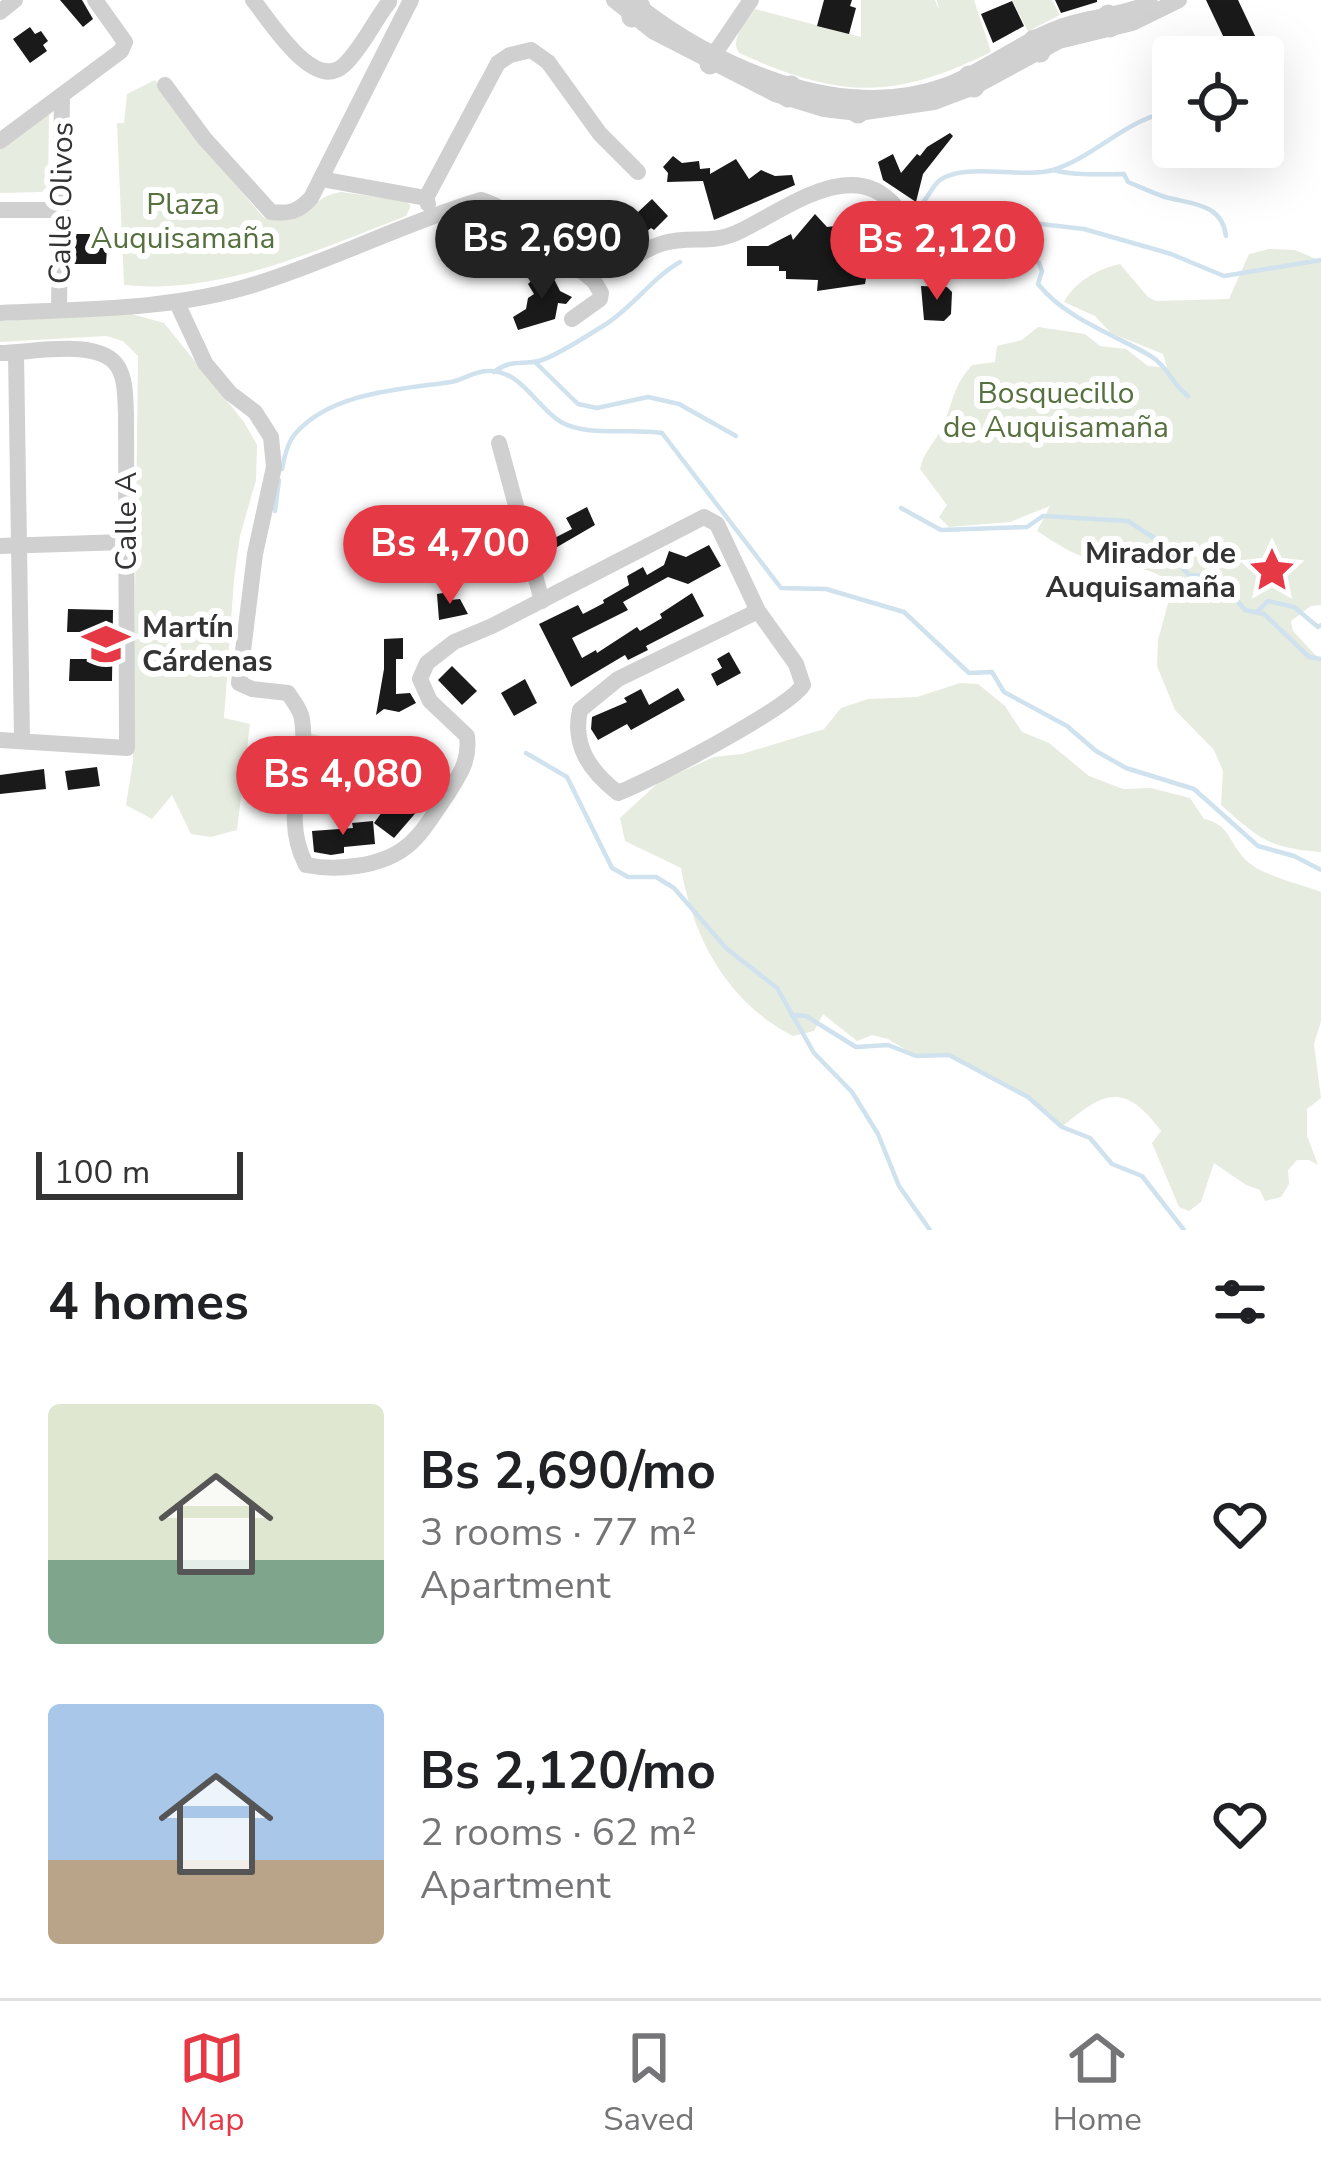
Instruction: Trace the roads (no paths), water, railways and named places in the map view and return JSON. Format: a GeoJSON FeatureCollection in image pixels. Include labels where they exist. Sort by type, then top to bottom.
{"type":"FeatureCollection","features":[{"type":"Feature","properties":{"kind":"street"},"geometry":{"type":"LineString","coordinates":[[0,12],[15,0]]}},
{"type":"Feature","properties":{"kind":"street"},"geometry":{"type":"LineString","coordinates":[[0,141],[122,51],[125,42],[94,0]]}},
{"type":"Feature","properties":{"kind":"street"},"geometry":{"type":"LineString","coordinates":[[253,0],[304,63],[324,73],[340,70],[399,2]]}},
{"type":"Feature","properties":{"kind":"street"},"geometry":{"type":"LineString","coordinates":[[614,0],[635,8],[713,58],[824,109],[972,81],[1037,46],[1073,35],[1106,14],[1157,0]]}},
{"type":"Feature","properties":{"kind":"street"},"geometry":{"type":"LineString","coordinates":[[713,58],[751,0]]}},
{"type":"Feature","properties":{"kind":"street"},"geometry":{"type":"LineString","coordinates":[[1106,14],[1132,23],[1179,0]]}},
{"type":"Feature","properties":{"kind":"street"},"geometry":{"type":"LineString","coordinates":[[165,85],[204,138],[271,212],[300,210],[321,179],[399,2]]}},
{"type":"Feature","properties":{"kind":"street"},"geometry":{"type":"LineString","coordinates":[[429,207],[498,63],[531,50],[548,62],[600,134],[638,172]]}},
{"type":"Feature","properties":{"kind":"street","name":"Calle Olivos"},"geometry":{"type":"LineString","coordinates":[[59,310],[62,96]]}},
{"type":"Feature","properties":{"kind":"street"},"geometry":{"type":"LineString","coordinates":[[321,179],[429,207]]}},
{"type":"Feature","properties":{"kind":"street"},"geometry":{"type":"LineString","coordinates":[[0,313],[177,303],[257,284],[429,207],[481,200],[551,240],[614,264],[684,238],[712,242],[735,234],[836,186],[874,191],[895,206]]}},
{"type":"Feature","properties":{"kind":"street"},"geometry":{"type":"LineString","coordinates":[[0,210],[62,210]]}},
{"type":"Feature","properties":{"kind":"street"},"geometry":{"type":"LineString","coordinates":[[551,240],[551,249],[594,281],[601,292],[600,299],[572,319]]}},
{"type":"Feature","properties":{"kind":"street"},"geometry":{"type":"LineString","coordinates":[[177,303],[205,363],[230,394],[255,412],[271,437],[274,467],[255,554],[239,682],[288,693],[302,715],[294,818],[295,844],[306,865],[343,868],[385,858],[406,848],[432,817],[469,758],[467,736],[430,700],[420,679],[427,663],[454,642],[704,517],[717,524],[758,611],[796,664],[802,685],[796,696],[618,793],[584,754],[576,737],[580,710],[618,679],[758,611]]}},
{"type":"Feature","properties":{"kind":"street","name":"Calle A"},"geometry":{"type":"LineString","coordinates":[[8,353],[88,349],[108,355],[118,368],[127,413],[128,748],[22,739]]}},
{"type":"Feature","properties":{"kind":"street"},"geometry":{"type":"LineString","coordinates":[[0,740],[22,739],[9,546],[8,353]]}},
{"type":"Feature","properties":{"kind":"street"},"geometry":{"type":"LineString","coordinates":[[499,443],[542,601]]}},
{"type":"Feature","properties":{"kind":"street"},"geometry":{"type":"LineString","coordinates":[[9,546],[125,542]]}},
{"type":"Feature","properties":{"kind":"waterway"},"geometry":{"type":"LineString","coordinates":[[917,209],[937,183],[951,175],[1053,170],[1152,117]]}},
{"type":"Feature","properties":{"kind":"waterway"},"geometry":{"type":"LineString","coordinates":[[1053,170],[1124,174],[1128,182],[1146,190],[1212,211],[1226,236]]}},
{"type":"Feature","properties":{"kind":"waterway"},"geometry":{"type":"LineString","coordinates":[[906,209],[1012,215],[1032,223],[1084,229],[1171,254],[1224,276],[1321,260]]}},
{"type":"Feature","properties":{"kind":"waterway"},"geometry":{"type":"LineString","coordinates":[[933,210],[941,232],[952,236],[967,232],[964,241],[973,243],[996,236],[1039,263],[1038,284],[1049,296],[1075,316],[1155,359],[1188,396]]}},
{"type":"Feature","properties":{"kind":"waterway"},"geometry":{"type":"LineString","coordinates":[[494,372],[555,355],[616,317],[680,262]]}},
{"type":"Feature","properties":{"kind":"waterway"},"geometry":{"type":"LineString","coordinates":[[535,362],[578,404],[597,408],[648,397],[679,404],[736,436]]}},
{"type":"Feature","properties":{"kind":"waterway"},"geometry":{"type":"LineString","coordinates":[[282,469],[295,434],[328,409],[368,395],[451,382],[482,371],[509,376],[572,427],[662,433],[781,588],[826,589],[904,612],[969,673],[992,672],[1004,692],[1067,726],[1096,751],[1126,768],[1194,789],[1258,846],[1321,870]]}},
{"type":"Feature","properties":{"kind":"waterway"},"geometry":{"type":"LineString","coordinates":[[275,511],[279,480]]}},
{"type":"Feature","properties":{"kind":"waterway"},"geometry":{"type":"LineString","coordinates":[[901,508],[941,530],[1027,527],[1043,516],[1128,521],[1157,540],[1189,575],[1208,576],[1213,587],[1226,587],[1245,610],[1264,614],[1309,657],[1321,659]]}},
{"type":"Feature","properties":{"kind":"waterway"},"geometry":{"type":"LineString","coordinates":[[1257,612],[1268,601],[1294,607],[1321,625]]}},
{"type":"Feature","properties":{"kind":"waterway"},"geometry":{"type":"LineString","coordinates":[[526,753],[567,777],[612,868],[628,877],[656,877],[674,888],[726,948],[777,988],[814,1053],[852,1092],[878,1134],[899,1186],[930,1230]]}},
{"type":"Feature","properties":{"kind":"waterway"},"geometry":{"type":"LineString","coordinates":[[792,1015],[806,1016],[856,1047],[888,1045],[916,1056],[949,1055],[1028,1097],[1062,1127],[1090,1138],[1112,1164],[1142,1176],[1184,1230]]}},
{"type":"Feature","properties":{"kind":"place","name":"Mirador de Auquisamaña"},"geometry":{"type":"Point","coordinates":[1272,570]}},
{"type":"Feature","properties":{"kind":"place","name":"Martín Cárdenas"},"geometry":{"type":"Point","coordinates":[106,644]}},
{"type":"Feature","properties":{"kind":"park label","name":"Plaza Auquisamaña"},"geometry":{"type":"Point","coordinates":[183,221]}},
{"type":"Feature","properties":{"kind":"park label","name":"Bosquecillo de Auquisamaña"},"geometry":{"type":"Point","coordinates":[1056,410]}}]}
